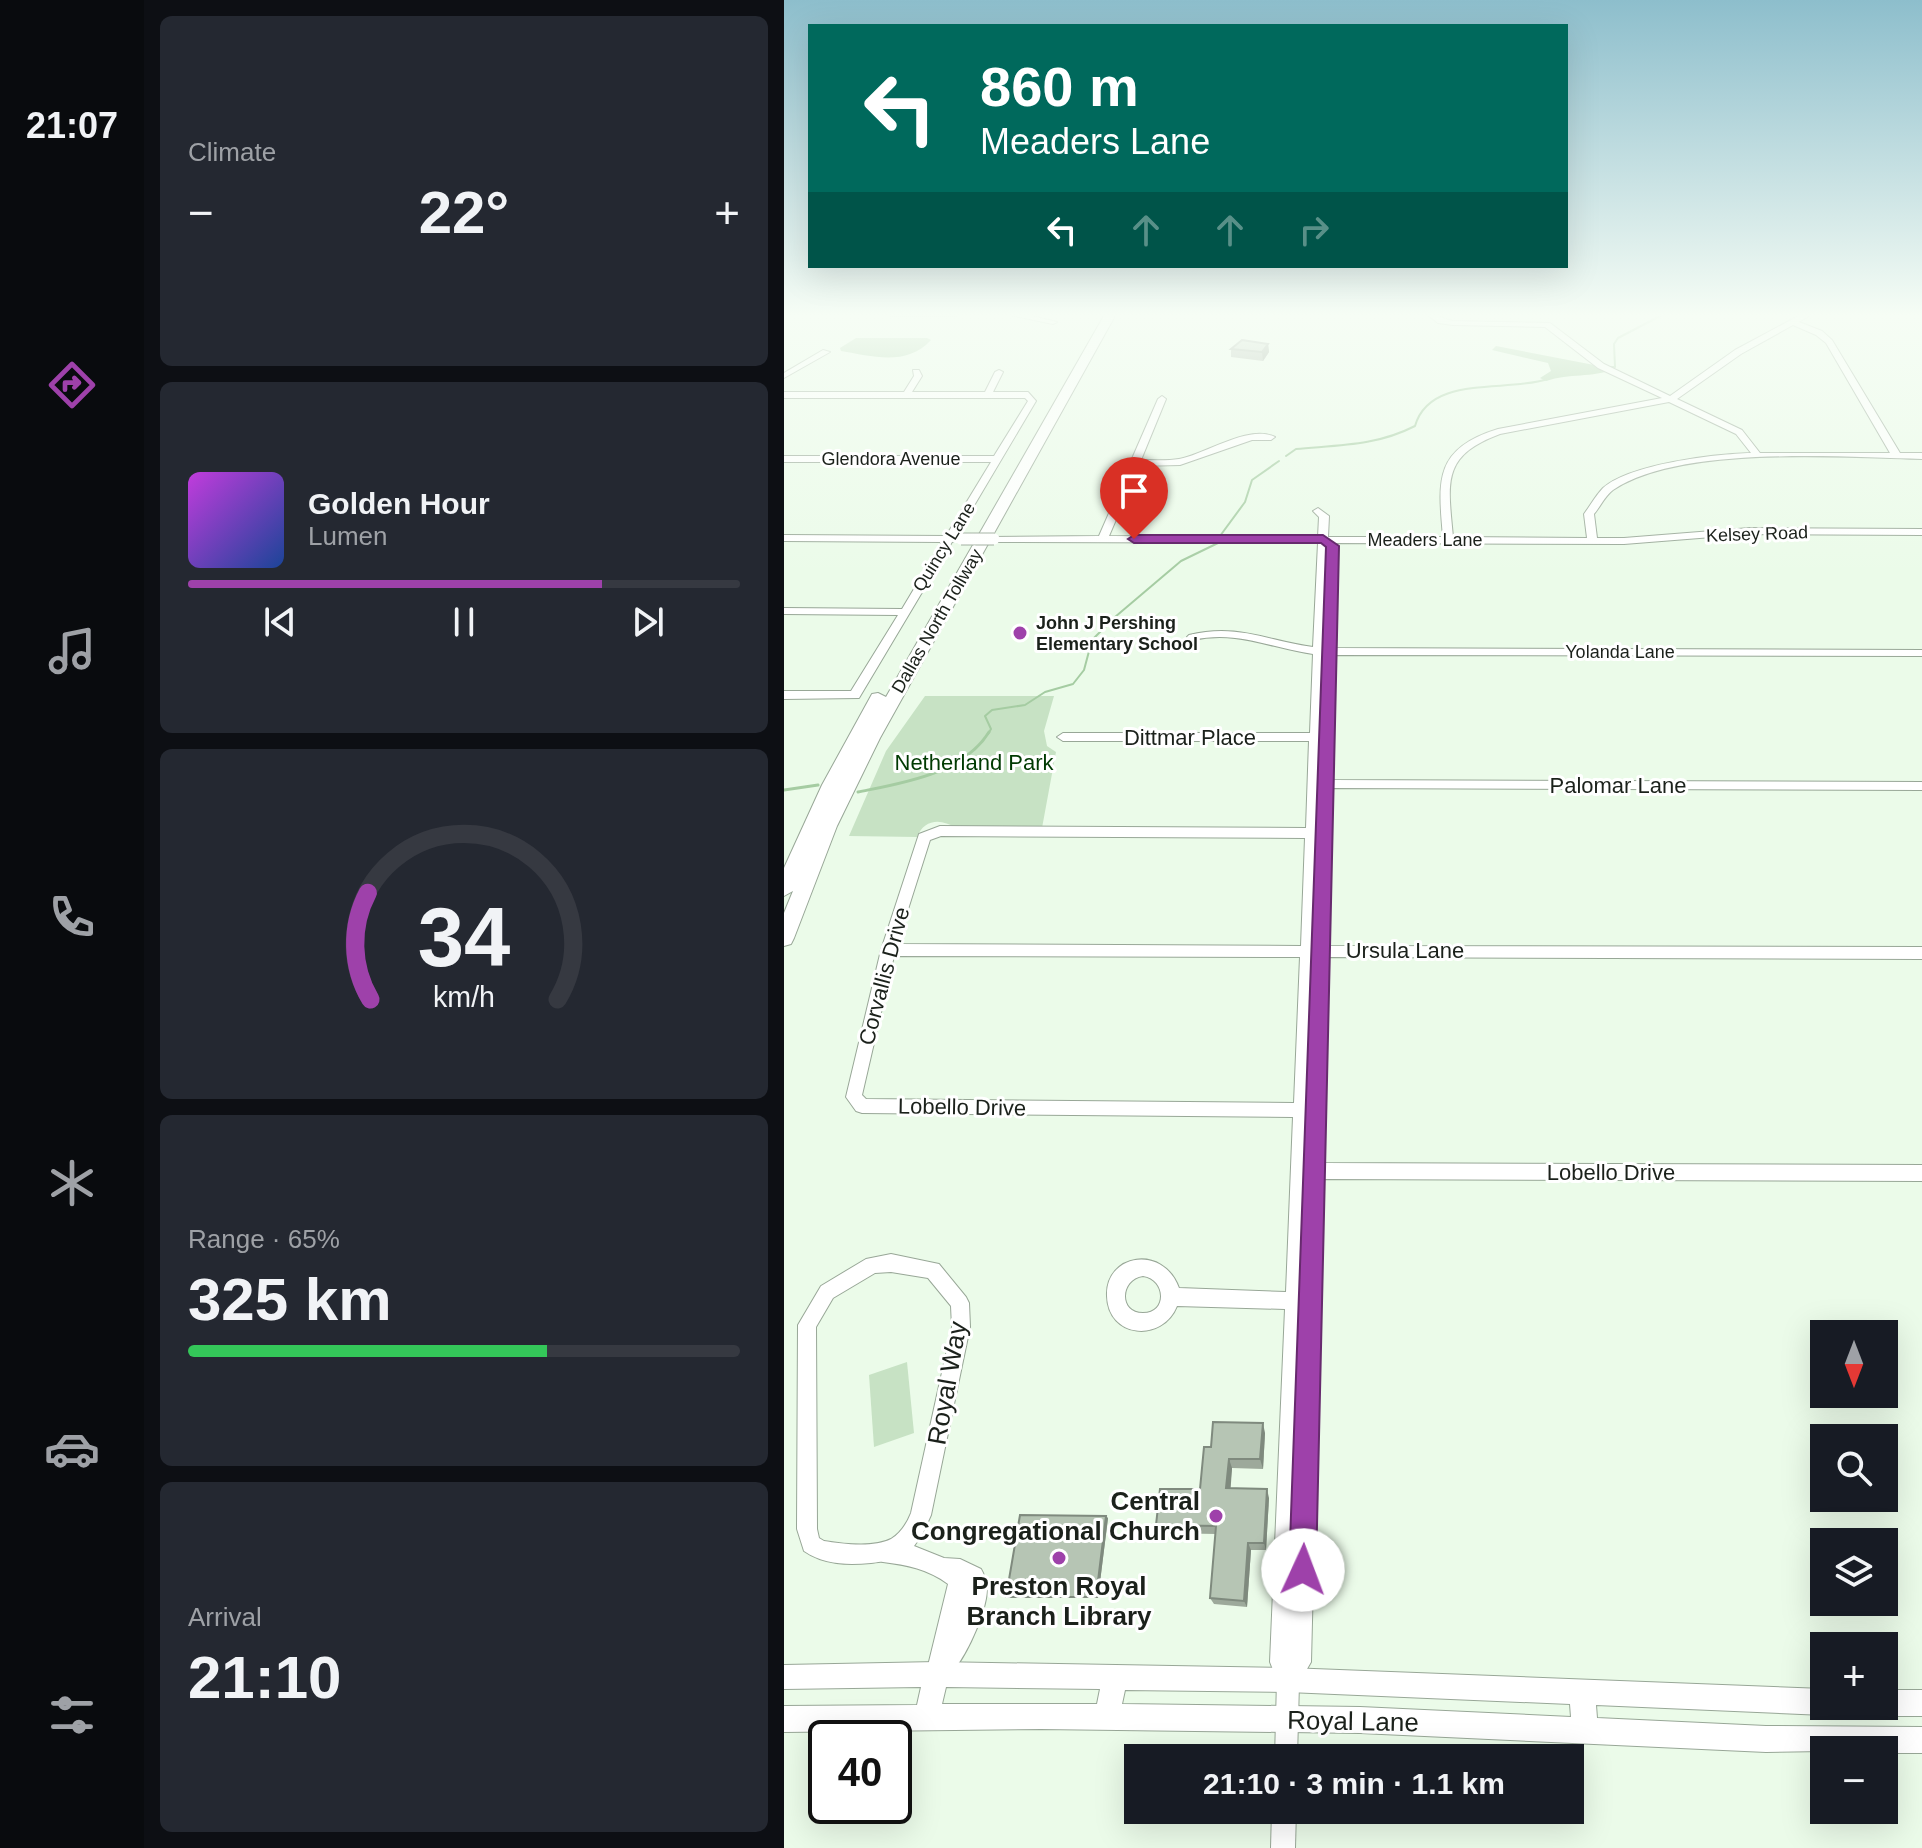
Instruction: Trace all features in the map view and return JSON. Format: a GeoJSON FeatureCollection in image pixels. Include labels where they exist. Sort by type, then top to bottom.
{"type":"FeatureCollection","features":[{"type":"Feature","properties":{"kind":"highway","name":"Dallas North Tollway"},"geometry":{"type":"LineString","coordinates":[[784,889],[852,743],[1051,400]]}},
{"type":"Feature","properties":{"kind":"highway","name":"Dallas North Tollway"},"geometry":{"type":"LineString","coordinates":[[784,938],[828,826],[871,738],[1062,400]]}},
{"type":"Feature","properties":{"kind":"main road","name":"Royal Lane"},"geometry":{"type":"LineString","coordinates":[[784,1677],[937,1674],[1288,1680],[1810,1702]]}},
{"type":"Feature","properties":{"kind":"main road"},"geometry":{"type":"LineString","coordinates":[[926,1717],[937,1674]]}},
{"type":"Feature","properties":{"kind":"main road"},"geometry":{"type":"LineString","coordinates":[[1107,1717],[1115,1676]]}},
{"type":"Feature","properties":{"kind":"main road"},"geometry":{"type":"LineString","coordinates":[[1582,1694],[1585,1731]]}},
{"type":"Feature","properties":{"kind":"main road"},"geometry":{"type":"LineString","coordinates":[[1898,1703],[1922,1703]]}},
{"type":"Feature","properties":{"kind":"main road","name":"Royal Lane"},"geometry":{"type":"LineString","coordinates":[[784,1719],[1107,1717],[1287,1720],[1766,1739],[1922,1740]]}},
{"type":"Feature","properties":{"kind":"street","name":"Quincy Lane"},"geometry":{"type":"LineString","coordinates":[[784,695],[855,695],[1031,400]]}},
{"type":"Feature","properties":{"kind":"street"},"geometry":{"type":"LineString","coordinates":[[1103,539],[1161,400]]}},
{"type":"Feature","properties":{"kind":"street"},"geometry":{"type":"LineString","coordinates":[[1448,540],[1445,471],[1455,456],[1472,443],[1498,432],[1664,400]]}},
{"type":"Feature","properties":{"kind":"street"},"geometry":{"type":"LineString","coordinates":[[1674,400],[1739,432],[1757,455]]}},
{"type":"Feature","properties":{"kind":"street"},"geometry":{"type":"LineString","coordinates":[[1864,400],[1897,456]]}},
{"type":"Feature","properties":{"kind":"street"},"geometry":{"type":"LineString","coordinates":[[1133,463],[1180,462],[1251,437],[1271,437]]}},
{"type":"Feature","properties":{"kind":"street"},"geometry":{"type":"LineString","coordinates":[[1592,541],[1588,520],[1591,508],[1616,483],[1697,459],[1757,455],[1922,456]]}},
{"type":"Feature","properties":{"kind":"street","name":"Glendora Avenue"},"geometry":{"type":"LineString","coordinates":[[784,459],[998,459]]}},
{"type":"Feature","properties":{"kind":"street"},"geometry":{"type":"LineString","coordinates":[[1317,861],[1312,833],[1320,784],[1316,737],[1333,546],[1323,539],[1324,516],[1318,511]]}},
{"type":"Feature","properties":{"kind":"street","name":"Kelsey Road"},"geometry":{"type":"LineString","coordinates":[[1592,541],[1666,539],[1750,531],[1922,532]]}},
{"type":"Feature","properties":{"kind":"street","name":"Meaders Lane"},"geometry":{"type":"LineString","coordinates":[[784,538],[1592,541]]}},
{"type":"Feature","properties":{"kind":"street"},"geometry":{"type":"LineString","coordinates":[[784,611],[905,612]]}},
{"type":"Feature","properties":{"kind":"street","name":"Yolanda Lane"},"geometry":{"type":"LineString","coordinates":[[1193,637],[1210,631],[1228,632],[1262,637],[1295,649],[1324,651],[1922,653]]}},
{"type":"Feature","properties":{"kind":"street"},"geometry":{"type":"LineString","coordinates":[[1286,1744],[1288,1680],[1281,1662],[1300,1388],[1324,651]]}},
{"type":"Feature","properties":{"kind":"street","name":"Dittmar Place"},"geometry":{"type":"LineString","coordinates":[[1063,737],[1316,737]]}},
{"type":"Feature","properties":{"kind":"street","name":"Palomar Lane"},"geometry":{"type":"LineString","coordinates":[[1320,784],[1922,786]]}},
{"type":"Feature","properties":{"kind":"street","name":"Corvallis Drive"},"geometry":{"type":"LineString","coordinates":[[862,1106],[854,1097],[888,950],[924,837],[940,831],[1312,833]]}},
{"type":"Feature","properties":{"kind":"street","name":"Ursula Lane"},"geometry":{"type":"LineString","coordinates":[[888,950],[1922,953]]}},
{"type":"Feature","properties":{"kind":"street"},"geometry":{"type":"LineString","coordinates":[[1307,1171],[1302,1110],[1311,1052]]}},
{"type":"Feature","properties":{"kind":"street","name":"Lobello Drive"},"geometry":{"type":"LineString","coordinates":[[862,1106],[1302,1110]]}},
{"type":"Feature","properties":{"kind":"street","name":"Lobello Drive"},"geometry":{"type":"LineString","coordinates":[[1307,1171],[1922,1173]]}},
{"type":"Feature","properties":{"kind":"street","name":"Royal Way"},"geometry":{"type":"LineString","coordinates":[[884,1554],[915,1531],[921,1515],[961,1327],[960,1303],[933,1270],[891,1263],[872,1265],[827,1292],[807,1325],[811,1544],[829,1553],[884,1554],[910,1554],[944,1567],[959,1579],[954,1609],[939,1650],[937,1674]]}},
{"type":"Feature","properties":{"kind":"street"},"geometry":{"type":"LineString","coordinates":[[1171,1297],[1302,1301]]}},
{"type":"Feature","properties":{"kind":"street"},"geometry":{"type":"LineString","coordinates":[[1283,1848],[1284,1824]]}},
{"type":"Feature","properties":{"kind":"green space","name":"Netherland Park"},"geometry":{"type":"Polygon","coordinates":[[[925,696],[1054,696],[1044,731],[1047,746],[1056,752],[1042,828],[956,828],[934,822],[924,827],[917,837],[849,836],[886,751],[925,696]]]}},
{"type":"Feature","properties":{"kind":"green space"},"geometry":{"type":"Polygon","coordinates":[[[907,1362],[914,1433],[874,1447],[869,1375],[907,1362]]]}},
{"type":"Feature","properties":{"kind":"building","name":"Central Congregational Church"},"geometry":{"type":"Polygon","coordinates":[[[1213,1422],[1263,1423],[1260,1459],[1229,1459],[1226,1488],[1267,1489],[1264,1543],[1248,1543],[1244,1601],[1210,1598],[1216,1526],[1156,1525],[1160,1489],[1200,1489],[1204,1447],[1211,1447],[1213,1422]]]}},
{"type":"Feature","properties":{"kind":"building","name":"Preston Royal Branch Library"},"geometry":{"type":"Polygon","coordinates":[[[1020,1515],[1106,1516],[1096,1597],[1006,1597],[1020,1515]]]}},
{"type":"Feature","properties":{"kind":"waterway"},"geometry":{"type":"LineString","coordinates":[[1286,456],[1296,449],[1357,444],[1400,433],[1415,426],[1423,410],[1435,400]]}},
{"type":"Feature","properties":{"kind":"waterway"},"geometry":{"type":"LineString","coordinates":[[1220,536],[1245,502],[1252,480],[1279,461]]}},
{"type":"Feature","properties":{"kind":"waterway"},"geometry":{"type":"LineString","coordinates":[[988,734],[991,729],[985,716],[992,710],[1025,705],[1045,692],[1073,684],[1084,670],[1092,640],[1115,617],[1181,561],[1218,543]]}},
{"type":"Feature","properties":{"kind":"waterway"},"geometry":{"type":"LineString","coordinates":[[858,792],[912,780],[948,767],[964,758],[989,732]]}},
{"type":"Feature","properties":{"kind":"waterway"},"geometry":{"type":"LineString","coordinates":[[784,790],[818,785]]}},
{"type":"Feature","properties":{"kind":"place","name":"John J Pershing Elementary School"},"geometry":{"type":"Point","coordinates":[1020,633]}},
{"type":"Feature","properties":{"kind":"place","name":"Central Congregational Church"},"geometry":{"type":"Point","coordinates":[1216,1516]}},
{"type":"Feature","properties":{"kind":"place","name":"Preston Royal Branch Library"},"geometry":{"type":"Point","coordinates":[1059,1558]}},
{"type":"Feature","properties":{"kind":"route"},"geometry":{"type":"LineString","coordinates":[[1134,539],[1323,539],[1333,546],[1303,1570]]}}]}
